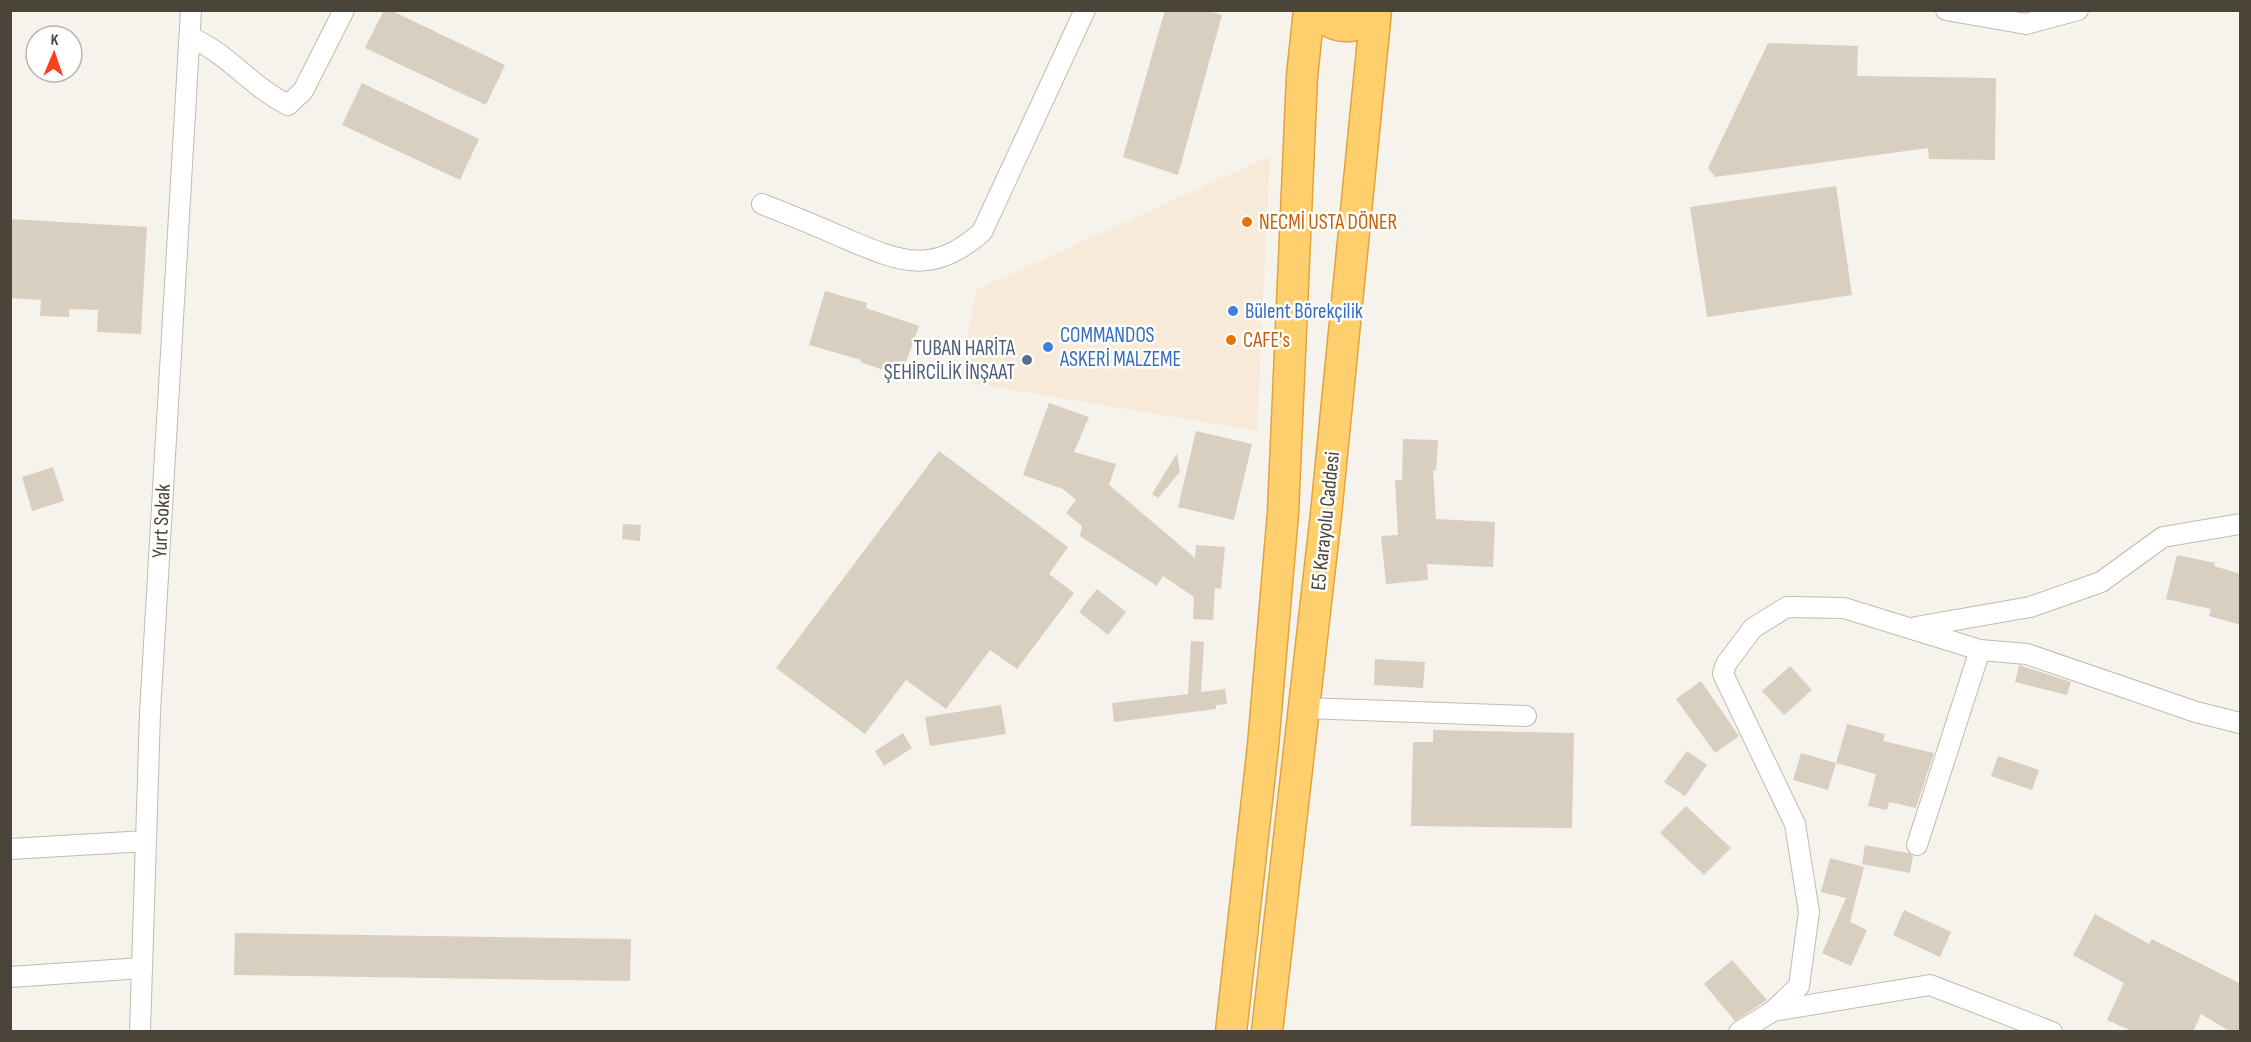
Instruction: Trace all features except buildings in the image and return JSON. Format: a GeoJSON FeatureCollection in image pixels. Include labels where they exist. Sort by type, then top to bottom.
{"type":"FeatureCollection","features":[{"type":"Feature","properties":{"kind":"highway","name":"E5 Karayolu Caddesi"},"geometry":{"type":"LineString","coordinates":[[1231,1032],[1263,746],[1282,513],[1302,76],[1309,10]]}},
{"type":"Feature","properties":{"kind":"highway","name":"E5 Karayolu Caddesi"},"geometry":{"type":"LineString","coordinates":[[1316,10],[1329,23],[1351,27],[1371,17],[1375,10]]}},
{"type":"Feature","properties":{"kind":"highway","name":"E5 Karayolu Caddesi"},"geometry":{"type":"LineString","coordinates":[[1267,1032],[1305,708],[1375,10]]}},
{"type":"Feature","properties":{"kind":"street","name":"Yurt Sokak"},"geometry":{"type":"LineString","coordinates":[[140,1032],[150,713],[191,10]]}},
{"type":"Feature","properties":{"kind":"street"},"geometry":{"type":"LineString","coordinates":[[190,37],[213,47],[267,94],[288,105],[303,91],[344,10]]}},
{"type":"Feature","properties":{"kind":"street"},"geometry":{"type":"LineString","coordinates":[[762,204],[896,260],[924,260],[962,248],[982,232],[1085,10]]}},
{"type":"Feature","properties":{"kind":"street"},"geometry":{"type":"LineString","coordinates":[[1946,10],[2026,24],[2078,10]]}},
{"type":"Feature","properties":{"kind":"street"},"geometry":{"type":"LineString","coordinates":[[1913,627],[2030,608],[2101,582],[2163,537],[2241,524]]}},
{"type":"Feature","properties":{"kind":"street"},"geometry":{"type":"LineString","coordinates":[[1739,1032],[1773,1011],[1799,986],[1809,912],[1795,824],[1723,674],[1726,664],[1753,628],[1787,607],[1844,608],[1913,627],[1980,650],[2027,654],[2196,712],[2241,723]]}},
{"type":"Feature","properties":{"kind":"street"},"geometry":{"type":"LineString","coordinates":[[1917,845],[1980,650]]}},
{"type":"Feature","properties":{"kind":"street"},"geometry":{"type":"LineString","coordinates":[[1305,708],[1526,716]]}},
{"type":"Feature","properties":{"kind":"street"},"geometry":{"type":"LineString","coordinates":[[10,849],[146,842]]}},
{"type":"Feature","properties":{"kind":"street"},"geometry":{"type":"LineString","coordinates":[[10,977],[142,968]]}},
{"type":"Feature","properties":{"kind":"street"},"geometry":{"type":"LineString","coordinates":[[1773,1011],[1930,985],[2052,1032]]}},
{"type":"Feature","properties":{"kind":"shaded area"},"geometry":{"type":"Polygon","coordinates":[[[1270,156],[1257,431],[960,381],[976,290],[1270,156]]]}},
{"type":"Feature","properties":{"kind":"place","name":"NECMİ USTA DÖNER"},"geometry":{"type":"Point","coordinates":[1247,222]}},
{"type":"Feature","properties":{"kind":"place","name":"Bülent Börekçilik"},"geometry":{"type":"Point","coordinates":[1233,311]}},
{"type":"Feature","properties":{"kind":"place","name":"CAFE's"},"geometry":{"type":"Point","coordinates":[1231,340]}},
{"type":"Feature","properties":{"kind":"place","name":"COMMANDOS ASKERİ MALZEME"},"geometry":{"type":"Point","coordinates":[1048,347]}},
{"type":"Feature","properties":{"kind":"place","name":"TUBAN HARİTA ŞEHİRCİLİK İNŞAAT"},"geometry":{"type":"Point","coordinates":[1027,360]}}]}
